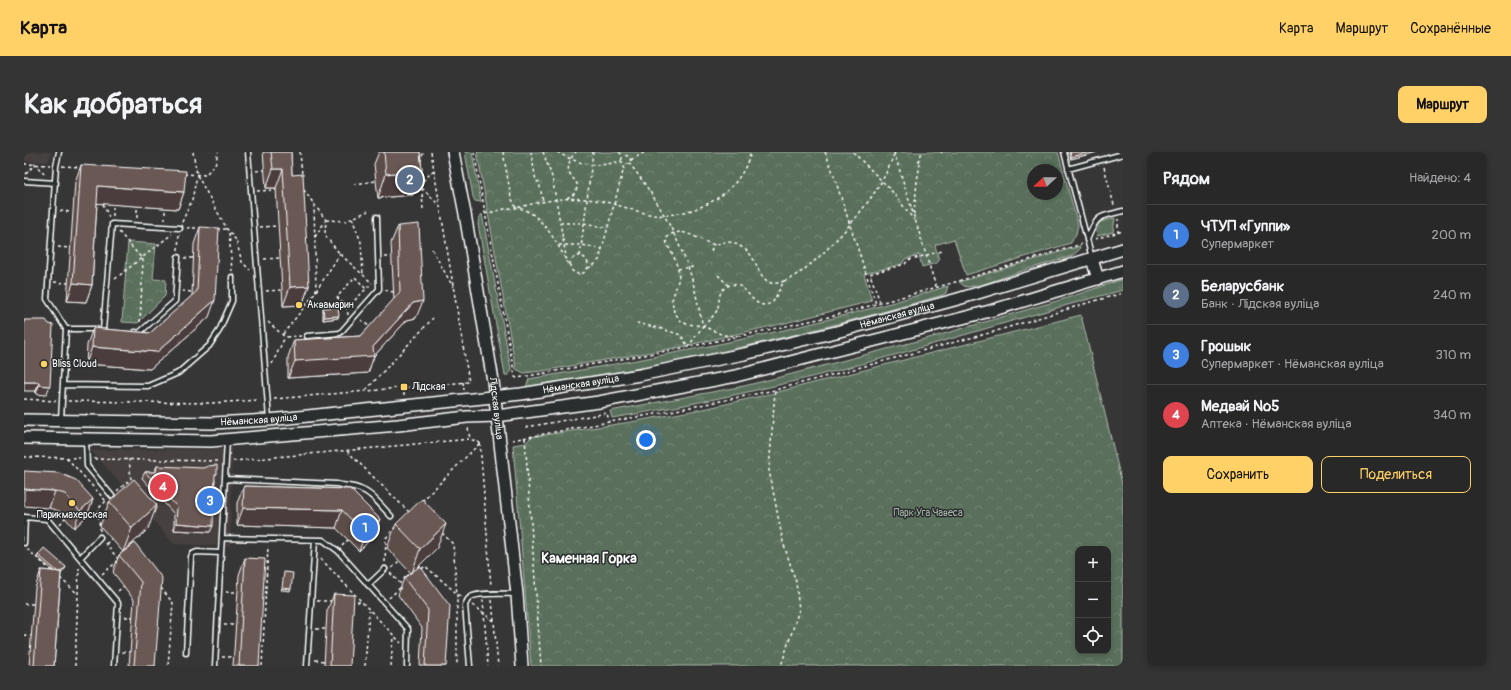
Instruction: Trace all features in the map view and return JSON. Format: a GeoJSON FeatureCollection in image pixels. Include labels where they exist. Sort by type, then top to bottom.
{"type":"FeatureCollection","features":[{"type":"Feature","properties":{"kind":"main road","name":"Лідская вуліца"},"geometry":{"type":"LineString","coordinates":[[453,152],[468,229],[493,381],[517,594],[522,666]]}},
{"type":"Feature","properties":{"kind":"main road","name":"Нёманская вуліца"},"geometry":{"type":"LineString","coordinates":[[24,420],[212,424],[269,420],[521,394],[640,375],[744,354],[836,332],[950,302],[1123,249]]}},
{"type":"Feature","properties":{"kind":"main road"},"geometry":{"type":"LineString","coordinates":[[1092,259],[1098,279]]}},
{"type":"Feature","properties":{"kind":"main road","name":"Нёманская вуліца"},"geometry":{"type":"LineString","coordinates":[[24,438],[227,440],[390,426],[467,417],[497,416],[599,402],[736,376],[990,311],[1123,271]]}},
{"type":"Feature","properties":{"kind":"main road"},"geometry":{"type":"LineString","coordinates":[[132,439],[133,423]]}},
{"type":"Feature","properties":{"kind":"lane"},"geometry":{"type":"LineString","coordinates":[[59,152],[54,182],[54,211],[47,299],[66,328],[60,421]]}},
{"type":"Feature","properties":{"kind":"lane"},"geometry":{"type":"LineString","coordinates":[[248,152],[269,420]]}},
{"type":"Feature","properties":{"kind":"lane"},"geometry":{"type":"LineString","coordinates":[[1064,152],[1092,259]]}},
{"type":"Feature","properties":{"kind":"lane"},"geometry":{"type":"LineString","coordinates":[[1068,169],[1123,154]]}},
{"type":"Feature","properties":{"kind":"lane"},"geometry":{"type":"LineString","coordinates":[[24,181],[54,182]]}},
{"type":"Feature","properties":{"kind":"lane"},"geometry":{"type":"LineString","coordinates":[[1087,241],[1097,219],[1102,216],[1123,211]]}},
{"type":"Feature","properties":{"kind":"lane"},"geometry":{"type":"LineString","coordinates":[[307,336],[340,334],[379,289],[377,217]]}},
{"type":"Feature","properties":{"kind":"lane"},"geometry":{"type":"LineString","coordinates":[[103,330],[112,224],[180,228]]}},
{"type":"Feature","properties":{"kind":"lane"},"geometry":{"type":"LineString","coordinates":[[131,332],[139,332],[175,301],[178,257]]}},
{"type":"Feature","properties":{"kind":"lane"},"geometry":{"type":"LineString","coordinates":[[63,385],[148,386],[178,373],[209,346],[219,331],[232,301],[232,277]]}},
{"type":"Feature","properties":{"kind":"lane"},"geometry":{"type":"LineString","coordinates":[[66,328],[110,330]]}},
{"type":"Feature","properties":{"kind":"lane"},"geometry":{"type":"LineString","coordinates":[[86,439],[87,466],[112,496]]}},
{"type":"Feature","properties":{"kind":"lane"},"geometry":{"type":"LineString","coordinates":[[215,666],[227,440]]}},
{"type":"Feature","properties":{"kind":"lane"},"geometry":{"type":"LineString","coordinates":[[225,479],[337,484],[352,487],[368,493],[391,516]]}},
{"type":"Feature","properties":{"kind":"lane"},"geometry":{"type":"LineString","coordinates":[[24,542],[25,517],[47,519],[118,602],[114,666]]}},
{"type":"Feature","properties":{"kind":"lane"},"geometry":{"type":"LineString","coordinates":[[80,558],[100,537]]}},
{"type":"Feature","properties":{"kind":"lane"},"geometry":{"type":"LineString","coordinates":[[222,538],[324,540],[338,551],[408,629],[407,666]]}},
{"type":"Feature","properties":{"kind":"lane"},"geometry":{"type":"LineString","coordinates":[[307,666],[314,540]]}},
{"type":"Feature","properties":{"kind":"lane"},"geometry":{"type":"LineString","coordinates":[[186,653],[191,557],[197,552],[221,554]]}},
{"type":"Feature","properties":{"kind":"lane"},"geometry":{"type":"LineString","coordinates":[[368,585],[385,569]]}},
{"type":"Feature","properties":{"kind":"lane"},"geometry":{"type":"LineString","coordinates":[[470,666],[465,605],[472,596],[517,594]]}},
{"type":"Feature","properties":{"kind":"path"},"geometry":{"type":"LineString","coordinates":[[193,152],[197,175],[227,229],[236,240],[242,262],[250,270]]}},
{"type":"Feature","properties":{"kind":"path"},"geometry":{"type":"LineString","coordinates":[[182,174],[205,175],[215,165],[218,152]]}},
{"type":"Feature","properties":{"kind":"path"},"geometry":{"type":"LineString","coordinates":[[423,210],[421,158],[424,152]]}},
{"type":"Feature","properties":{"kind":"path"},"geometry":{"type":"LineString","coordinates":[[24,399],[212,403],[267,400],[469,382],[431,152]]}},
{"type":"Feature","properties":{"kind":"path"},"geometry":{"type":"LineString","coordinates":[[474,152],[515,377],[688,347],[833,316],[1123,231]]}},
{"type":"Feature","properties":{"kind":"path"},"geometry":{"type":"LineString","coordinates":[[502,152],[511,197],[516,208],[525,211],[538,220],[551,233],[567,262],[570,264],[573,272],[579,274],[584,273],[588,268],[598,263],[625,164]]}},
{"type":"Feature","properties":{"kind":"path"},"geometry":{"type":"LineString","coordinates":[[531,152],[536,180],[539,182],[543,201]]}},
{"type":"Feature","properties":{"kind":"path"},"geometry":{"type":"LineString","coordinates":[[543,152],[552,177],[567,262]]}},
{"type":"Feature","properties":{"kind":"path"},"geometry":{"type":"LineString","coordinates":[[557,152],[582,164],[603,165],[621,162],[625,164],[629,163]]}},
{"type":"Feature","properties":{"kind":"path"},"geometry":{"type":"LineString","coordinates":[[566,198],[574,194],[578,186],[570,174],[569,169],[571,159],[576,152]]}},
{"type":"Feature","properties":{"kind":"path"},"geometry":{"type":"LineString","coordinates":[[580,256],[593,152]]}},
{"type":"Feature","properties":{"kind":"path"},"geometry":{"type":"LineString","coordinates":[[619,152],[623,156]]}},
{"type":"Feature","properties":{"kind":"path"},"geometry":{"type":"LineString","coordinates":[[629,163],[630,160],[645,152]]}},
{"type":"Feature","properties":{"kind":"path"},"geometry":{"type":"LineString","coordinates":[[485,214],[556,198],[587,199],[614,204],[654,215],[689,212],[708,204],[725,194],[747,166],[751,152]]}},
{"type":"Feature","properties":{"kind":"path"},"geometry":{"type":"LineString","coordinates":[[825,152],[876,304]]}},
{"type":"Feature","properties":{"kind":"path"},"geometry":{"type":"LineString","coordinates":[[853,152],[891,190],[916,222]]}},
{"type":"Feature","properties":{"kind":"path"},"geometry":{"type":"LineString","coordinates":[[914,216],[920,164],[918,163],[922,152]]}},
{"type":"Feature","properties":{"kind":"path"},"geometry":{"type":"LineString","coordinates":[[301,153],[302,175]]}},
{"type":"Feature","properties":{"kind":"path"},"geometry":{"type":"LineString","coordinates":[[740,336],[723,335],[703,326],[691,325],[682,322],[674,312],[672,300],[679,278],[674,257],[666,239],[673,233],[690,234],[714,244],[727,241],[748,251],[761,276],[768,282],[774,284],[793,278],[802,272],[836,240],[850,224],[882,181],[895,153]]}},
{"type":"Feature","properties":{"kind":"path"},"geometry":{"type":"LineString","coordinates":[[895,153],[936,287]]}},
{"type":"Feature","properties":{"kind":"path"},"geometry":{"type":"LineString","coordinates":[[418,155],[421,158]]}},
{"type":"Feature","properties":{"kind":"path"},"geometry":{"type":"LineString","coordinates":[[623,156],[627,155]]}},
{"type":"Feature","properties":{"kind":"path"},"geometry":{"type":"LineString","coordinates":[[627,155],[630,157],[630,160]]}},
{"type":"Feature","properties":{"kind":"path"},"geometry":{"type":"LineString","coordinates":[[621,162],[623,156]]}},
{"type":"Feature","properties":{"kind":"path"},"geometry":{"type":"LineString","coordinates":[[1102,159],[1116,213],[1118,233]]}},
{"type":"Feature","properties":{"kind":"path"},"geometry":{"type":"LineString","coordinates":[[629,163],[647,185],[665,215],[688,267],[703,326]]}},
{"type":"Feature","properties":{"kind":"path"},"geometry":{"type":"LineString","coordinates":[[24,164],[86,168]]}},
{"type":"Feature","properties":{"kind":"path"},"geometry":{"type":"LineString","coordinates":[[24,176],[35,164]]}},
{"type":"Feature","properties":{"kind":"path"},"geometry":{"type":"LineString","coordinates":[[35,164],[54,182]]}},
{"type":"Feature","properties":{"kind":"path"},"geometry":{"type":"LineString","coordinates":[[422,182],[434,170]]}},
{"type":"Feature","properties":{"kind":"path"},"geometry":{"type":"LineString","coordinates":[[178,257],[180,228],[192,200],[197,175]]}},
{"type":"Feature","properties":{"kind":"path"},"geometry":{"type":"LineString","coordinates":[[354,184],[376,181]]}},
{"type":"Feature","properties":{"kind":"path"},"geometry":{"type":"LineString","coordinates":[[422,188],[440,206]]}},
{"type":"Feature","properties":{"kind":"path"},"geometry":{"type":"LineString","coordinates":[[303,189],[326,220],[325,233],[327,238],[340,254],[379,289]]}},
{"type":"Feature","properties":{"kind":"path"},"geometry":{"type":"LineString","coordinates":[[251,192],[281,190]]}},
{"type":"Feature","properties":{"kind":"path"},"geometry":{"type":"LineString","coordinates":[[103,204],[112,224],[143,260],[139,332]]}},
{"type":"Feature","properties":{"kind":"path"},"geometry":{"type":"LineString","coordinates":[[112,224],[113,204]]}},
{"type":"Feature","properties":{"kind":"path"},"geometry":{"type":"LineString","coordinates":[[314,204],[316,292]]}},
{"type":"Feature","properties":{"kind":"path"},"geometry":{"type":"LineString","coordinates":[[136,226],[137,206]]}},
{"type":"Feature","properties":{"kind":"path"},"geometry":{"type":"LineString","coordinates":[[164,227],[165,208]]}},
{"type":"Feature","properties":{"kind":"path"},"geometry":{"type":"LineString","coordinates":[[54,211],[72,212]]}},
{"type":"Feature","properties":{"kind":"path"},"geometry":{"type":"LineString","coordinates":[[326,220],[346,221],[368,211]]}},
{"type":"Feature","properties":{"kind":"path"},"geometry":{"type":"LineString","coordinates":[[352,218],[361,242],[363,275]]}},
{"type":"Feature","properties":{"kind":"path"},"geometry":{"type":"LineString","coordinates":[[314,238],[326,220]]}},
{"type":"Feature","properties":{"kind":"path"},"geometry":{"type":"LineString","coordinates":[[560,223],[584,223],[608,228]]}},
{"type":"Feature","properties":{"kind":"path"},"geometry":{"type":"LineString","coordinates":[[254,228],[278,226]]}},
{"type":"Feature","properties":{"kind":"path"},"geometry":{"type":"LineString","coordinates":[[107,286],[180,228],[204,228]]}},
{"type":"Feature","properties":{"kind":"path"},"geometry":{"type":"LineString","coordinates":[[211,229],[227,229]]}},
{"type":"Feature","properties":{"kind":"path"},"geometry":{"type":"LineString","coordinates":[[229,232],[232,277]]}},
{"type":"Feature","properties":{"kind":"path"},"geometry":{"type":"LineString","coordinates":[[711,251],[714,244]]}},
{"type":"Feature","properties":{"kind":"path"},"geometry":{"type":"LineString","coordinates":[[558,245],[582,245],[602,249]]}},
{"type":"Feature","properties":{"kind":"path"},"geometry":{"type":"LineString","coordinates":[[51,247],[70,248]]}},
{"type":"Feature","properties":{"kind":"path"},"geometry":{"type":"LineString","coordinates":[[432,249],[454,289]]}},
{"type":"Feature","properties":{"kind":"path"},"geometry":{"type":"LineString","coordinates":[[880,303],[870,274],[905,264],[908,260],[942,251]]}},
{"type":"Feature","properties":{"kind":"path"},"geometry":{"type":"LineString","coordinates":[[283,334],[316,292],[340,254]]}},
{"type":"Feature","properties":{"kind":"path"},"geometry":{"type":"LineString","coordinates":[[570,264],[572,259],[580,256]]}},
{"type":"Feature","properties":{"kind":"path"},"geometry":{"type":"LineString","coordinates":[[580,256],[587,262],[588,268]]}},
{"type":"Feature","properties":{"kind":"path"},"geometry":{"type":"LineString","coordinates":[[256,260],[280,258]]}},
{"type":"Feature","properties":{"kind":"path"},"geometry":{"type":"LineString","coordinates":[[678,269],[692,267]]}},
{"type":"Feature","properties":{"kind":"path"},"geometry":{"type":"LineString","coordinates":[[718,275],[729,286]]}},
{"type":"Feature","properties":{"kind":"path"},"geometry":{"type":"LineString","coordinates":[[350,323],[347,308],[337,297],[355,277],[366,289]]}},
{"type":"Feature","properties":{"kind":"path"},"geometry":{"type":"LineString","coordinates":[[688,347],[703,326],[717,311],[721,291],[729,286],[738,285],[744,288],[753,300],[765,306],[773,302],[784,281]]}},
{"type":"Feature","properties":{"kind":"path"},"geometry":{"type":"LineString","coordinates":[[48,282],[68,283]]}},
{"type":"Feature","properties":{"kind":"path"},"geometry":{"type":"LineString","coordinates":[[347,308],[372,283]]}},
{"type":"Feature","properties":{"kind":"path"},"geometry":{"type":"LineString","coordinates":[[176,290],[192,292]]}},
{"type":"Feature","properties":{"kind":"path"},"geometry":{"type":"LineString","coordinates":[[259,291],[282,290]]}},
{"type":"Feature","properties":{"kind":"path"},"geometry":{"type":"LineString","coordinates":[[512,440],[661,413],[775,390],[972,338],[1123,293]]}},
{"type":"Feature","properties":{"kind":"path"},"geometry":{"type":"LineString","coordinates":[[356,316],[375,331]]}},
{"type":"Feature","properties":{"kind":"path"},"geometry":{"type":"LineString","coordinates":[[261,317],[285,337]]}},
{"type":"Feature","properties":{"kind":"path"},"geometry":{"type":"LineString","coordinates":[[366,390],[433,318]]}},
{"type":"Feature","properties":{"kind":"path"},"geometry":{"type":"LineString","coordinates":[[637,323],[649,325],[681,335],[688,347]]}},
{"type":"Feature","properties":{"kind":"path"},"geometry":{"type":"LineString","coordinates":[[285,337],[296,336]]}},
{"type":"Feature","properties":{"kind":"path"},"geometry":{"type":"LineString","coordinates":[[266,376],[285,337]]}},
{"type":"Feature","properties":{"kind":"path"},"geometry":{"type":"LineString","coordinates":[[463,382],[464,390]]}},
{"type":"Feature","properties":{"kind":"path"},"geometry":{"type":"LineString","coordinates":[[775,390],[769,470],[783,542],[796,582],[799,610],[781,666]]}},
{"type":"Feature","properties":{"kind":"path"},"geometry":{"type":"LineString","coordinates":[[526,427],[607,413],[609,422]]}},
{"type":"Feature","properties":{"kind":"path"},"geometry":{"type":"LineString","coordinates":[[468,428],[470,439]]}},
{"type":"Feature","properties":{"kind":"path"},"geometry":{"type":"LineString","coordinates":[[525,438],[541,666]]}},
{"type":"Feature","properties":{"kind":"path"},"geometry":{"type":"LineString","coordinates":[[24,457],[226,461],[470,439],[480,443]]}},
{"type":"Feature","properties":{"kind":"path"},"geometry":{"type":"LineString","coordinates":[[421,502],[480,443]]}},
{"type":"Feature","properties":{"kind":"path"},"geometry":{"type":"LineString","coordinates":[[480,443],[498,666]]}},
{"type":"Feature","properties":{"kind":"path"},"geometry":{"type":"LineString","coordinates":[[346,450],[410,512],[413,510]]}},
{"type":"Feature","properties":{"kind":"path"},"geometry":{"type":"LineString","coordinates":[[67,458],[106,501]]}},
{"type":"Feature","properties":{"kind":"path"},"geometry":{"type":"LineString","coordinates":[[385,569],[386,538],[399,524]]}},
{"type":"Feature","properties":{"kind":"path"},"geometry":{"type":"LineString","coordinates":[[442,533],[453,544],[457,595],[457,666]]}},
{"type":"Feature","properties":{"kind":"path"},"geometry":{"type":"LineString","coordinates":[[97,578],[119,560],[100,537]]}},
{"type":"Feature","properties":{"kind":"path"},"geometry":{"type":"LineString","coordinates":[[106,544],[112,539]]}},
{"type":"Feature","properties":{"kind":"path"},"geometry":{"type":"LineString","coordinates":[[262,666],[269,539]]}},
{"type":"Feature","properties":{"kind":"path"},"geometry":{"type":"LineString","coordinates":[[24,547],[78,594]]}},
{"type":"Feature","properties":{"kind":"path"},"geometry":{"type":"LineString","coordinates":[[314,551],[407,651]]}},
{"type":"Feature","properties":{"kind":"path"},"geometry":{"type":"LineString","coordinates":[[75,666],[80,558]]}},
{"type":"Feature","properties":{"kind":"path"},"geometry":{"type":"LineString","coordinates":[[384,602],[403,586],[388,571],[399,561]]}},
{"type":"Feature","properties":{"kind":"path"},"geometry":{"type":"LineString","coordinates":[[420,571],[425,566],[457,595],[494,621]]}},
{"type":"Feature","properties":{"kind":"path"},"geometry":{"type":"LineString","coordinates":[[112,596],[124,586]]}},
{"type":"Feature","properties":{"kind":"path"},"geometry":{"type":"LineString","coordinates":[[158,586],[172,604],[168,666]]}},
{"type":"Feature","properties":{"kind":"path"},"geometry":{"type":"LineString","coordinates":[[219,592],[238,592]]}},
{"type":"Feature","properties":{"kind":"path"},"geometry":{"type":"LineString","coordinates":[[483,595],[488,666]]}},
{"type":"Feature","properties":{"kind":"path"},"geometry":{"type":"LineString","coordinates":[[311,601],[333,601]]}},
{"type":"Feature","properties":{"kind":"path"},"geometry":{"type":"LineString","coordinates":[[347,602],[362,602]]}},
{"type":"Feature","properties":{"kind":"path"},"geometry":{"type":"LineString","coordinates":[[24,604],[34,604]]}},
{"type":"Feature","properties":{"kind":"path"},"geometry":{"type":"LineString","coordinates":[[366,666],[369,610]]}},
{"type":"Feature","properties":{"kind":"path"},"geometry":{"type":"LineString","coordinates":[[117,616],[133,616]]}},
{"type":"Feature","properties":{"kind":"path"},"geometry":{"type":"LineString","coordinates":[[217,625],[236,625]]}},
{"type":"Feature","properties":{"kind":"path"},"geometry":{"type":"LineString","coordinates":[[309,630],[326,629]]}},
{"type":"Feature","properties":{"kind":"path"},"geometry":{"type":"LineString","coordinates":[[24,635],[31,636]]}},
{"type":"Feature","properties":{"kind":"path"},"geometry":{"type":"LineString","coordinates":[[391,666],[393,635]]}},
{"type":"Feature","properties":{"kind":"path"},"geometry":{"type":"LineString","coordinates":[[115,652],[130,652]]}},
{"type":"Feature","properties":{"kind":"path"},"geometry":{"type":"LineString","coordinates":[[216,657],[234,657]]}},
{"type":"Feature","properties":{"kind":"path"},"geometry":{"type":"LineString","coordinates":[[307,660],[325,660]]}},
{"type":"Feature","properties":{"kind":"shaded area"},"geometry":{"type":"Polygon","coordinates":[[[24,152],[52,152],[48,162],[24,161],[24,152]]]}},
{"type":"Feature","properties":{"kind":"shaded area"},"geometry":{"type":"Polygon","coordinates":[[[232,449],[230,546],[174,544],[91,450],[232,449]]]}},
{"type":"Feature","properties":{"kind":"green space"},"geometry":{"type":"Polygon","coordinates":[[[465,152],[472,152],[481,202],[475,201],[473,197],[465,152]]]}},
{"type":"Feature","properties":{"kind":"green space"},"geometry":{"type":"Polygon","coordinates":[[[477,152],[1058,152],[1061,164],[1027,164],[1027,200],[1063,200],[1063,170],[1078,225],[1076,234],[1071,243],[966,275],[954,239],[935,245],[939,260],[937,263],[922,267],[919,255],[905,259],[902,264],[864,274],[872,301],[680,347],[524,373],[516,369],[477,152]]]}},
{"type":"Feature","properties":{"kind":"green space"},"geometry":{"type":"Polygon","coordinates":[[[482,214],[511,369],[509,375],[505,375],[478,224],[479,218],[482,214]]]}},
{"type":"Feature","properties":{"kind":"green space"},"geometry":{"type":"Polygon","coordinates":[[[1115,218],[1113,232],[1097,236],[1096,231],[1100,222],[1115,218]]]}},
{"type":"Feature","properties":{"kind":"green space"},"geometry":{"type":"Polygon","coordinates":[[[128,242],[156,244],[153,279],[166,280],[165,296],[138,323],[122,322],[128,242]]]}},
{"type":"Feature","properties":{"kind":"green space"},"geometry":{"type":"Polygon","coordinates":[[[1080,246],[1079,250],[1072,256],[984,284],[968,287],[959,282],[1080,246]]]}},
{"type":"Feature","properties":{"kind":"green space"},"geometry":{"type":"Polygon","coordinates":[[[1123,279],[1123,290],[837,370],[773,386],[644,413],[612,418],[610,411],[744,386],[792,374],[940,335],[1067,298],[1123,279]]]}},
{"type":"Feature","properties":{"kind":"green space"},"geometry":{"type":"Polygon","coordinates":[[[948,286],[946,293],[943,295],[766,342],[658,365],[526,387],[529,379],[740,340],[845,315],[948,286]]]}},
{"type":"Feature","properties":{"kind":"green space","name":"Парк Уга Чавеса"},"geometry":{"type":"Polygon","coordinates":[[[1081,315],[1123,488],[1123,666],[531,666],[513,445],[526,443],[531,437],[631,422],[708,408],[774,393],[1081,315]]]}},
{"type":"Feature","properties":{"kind":"building"},"geometry":{"type":"Polygon","coordinates":[[[271,152],[291,152],[292,175],[303,174],[309,286],[290,287],[283,169],[273,169],[271,152]]]}},
{"type":"Feature","properties":{"kind":"building"},"geometry":{"type":"Polygon","coordinates":[[[384,152],[420,152],[422,170],[386,174],[384,152]]]}},
{"type":"Feature","properties":{"kind":"building"},"geometry":{"type":"Polygon","coordinates":[[[1070,152],[1089,152],[1071,157],[1070,152]]]}},
{"type":"Feature","properties":{"kind":"building"},"geometry":{"type":"Polygon","coordinates":[[[81,165],[186,171],[184,192],[98,186],[92,285],[73,283],[81,165]]]}},
{"type":"Feature","properties":{"kind":"building"},"geometry":{"type":"Polygon","coordinates":[[[419,224],[423,301],[413,303],[373,347],[374,356],[295,361],[294,340],[361,336],[400,292],[398,226],[419,224]]]}},
{"type":"Feature","properties":{"kind":"building"},"geometry":{"type":"Polygon","coordinates":[[[200,227],[219,228],[215,300],[157,352],[92,347],[93,328],[150,333],[197,291],[200,227]]]}},
{"type":"Feature","properties":{"kind":"building"},"geometry":{"type":"Polygon","coordinates":[[[338,307],[339,316],[324,317],[323,308],[338,307]]]}},
{"type":"Feature","properties":{"kind":"building"},"geometry":{"type":"Polygon","coordinates":[[[24,320],[46,320],[49,324],[53,325],[50,386],[39,385],[39,382],[24,382],[24,320]]]}},
{"type":"Feature","properties":{"kind":"building"},"geometry":{"type":"Polygon","coordinates":[[[217,465],[217,474],[215,475],[213,526],[176,523],[177,507],[145,472],[156,472],[157,466],[203,468],[217,465]]]}},
{"type":"Feature","properties":{"kind":"building"},"geometry":{"type":"Polygon","coordinates":[[[24,471],[59,473],[76,480],[93,499],[80,511],[65,494],[55,491],[24,489],[24,471]]]}},
{"type":"Feature","properties":{"kind":"building"},"geometry":{"type":"Polygon","coordinates":[[[134,479],[157,505],[132,528],[109,502],[134,479]]]}},
{"type":"Feature","properties":{"kind":"building"},"geometry":{"type":"Polygon","coordinates":[[[244,486],[350,489],[380,519],[365,534],[342,510],[243,508],[244,486]]]}},
{"type":"Feature","properties":{"kind":"building"},"geometry":{"type":"Polygon","coordinates":[[[422,499],[446,524],[420,549],[396,524],[422,499]]]}},
{"type":"Feature","properties":{"kind":"building"},"geometry":{"type":"Polygon","coordinates":[[[135,543],[162,578],[155,666],[134,666],[141,582],[119,555],[135,543]]]}},
{"type":"Feature","properties":{"kind":"building"},"geometry":{"type":"Polygon","coordinates":[[[44,548],[66,567],[61,572],[58,572],[38,555],[44,548]]]}},
{"type":"Feature","properties":{"kind":"building"},"geometry":{"type":"Polygon","coordinates":[[[245,558],[265,559],[259,666],[239,666],[245,558]]]}},
{"type":"Feature","properties":{"kind":"building"},"geometry":{"type":"Polygon","coordinates":[[[420,566],[450,606],[446,666],[425,666],[428,610],[404,578],[420,566]]]}},
{"type":"Feature","properties":{"kind":"building"},"geometry":{"type":"Polygon","coordinates":[[[41,570],[61,572],[54,666],[34,666],[41,570]]]}},
{"type":"Feature","properties":{"kind":"building"},"geometry":{"type":"Polygon","coordinates":[[[284,572],[293,573],[291,589],[282,588],[284,572]]]}},
{"type":"Feature","properties":{"kind":"building"},"geometry":{"type":"Polygon","coordinates":[[[334,594],[354,595],[350,666],[330,666],[334,594]]]}},
{"type":"Feature","properties":{"kind":"place","name":"Беларусбанк"},"geometry":{"type":"Point","coordinates":[410,180]}},
{"type":"Feature","properties":{"kind":"place","name":"Аквамарин"},"geometry":{"type":"Point","coordinates":[299,305]}},
{"type":"Feature","properties":{"kind":"place","name":"Bliss Cloud"},"geometry":{"type":"Point","coordinates":[44,364]}},
{"type":"Feature","properties":{"kind":"place","name":"Лідская"},"geometry":{"type":"Point","coordinates":[404,387]}},
{"type":"Feature","properties":{"kind":"place","name":"Медвай №5"},"geometry":{"type":"Point","coordinates":[163,487]}},
{"type":"Feature","properties":{"kind":"place","name":"Грошык"},"geometry":{"type":"Point","coordinates":[210,501]}},
{"type":"Feature","properties":{"kind":"place","name":"Парикмахерская"},"geometry":{"type":"Point","coordinates":[72,503]}},
{"type":"Feature","properties":{"kind":"place","name":"ЧТУП «Гуппи»"},"geometry":{"type":"Point","coordinates":[365,528]}},
{"type":"Feature","properties":{"kind":"district","name":"Каменная Горка"},"geometry":{"type":"Point","coordinates":[589,558]}}]}
